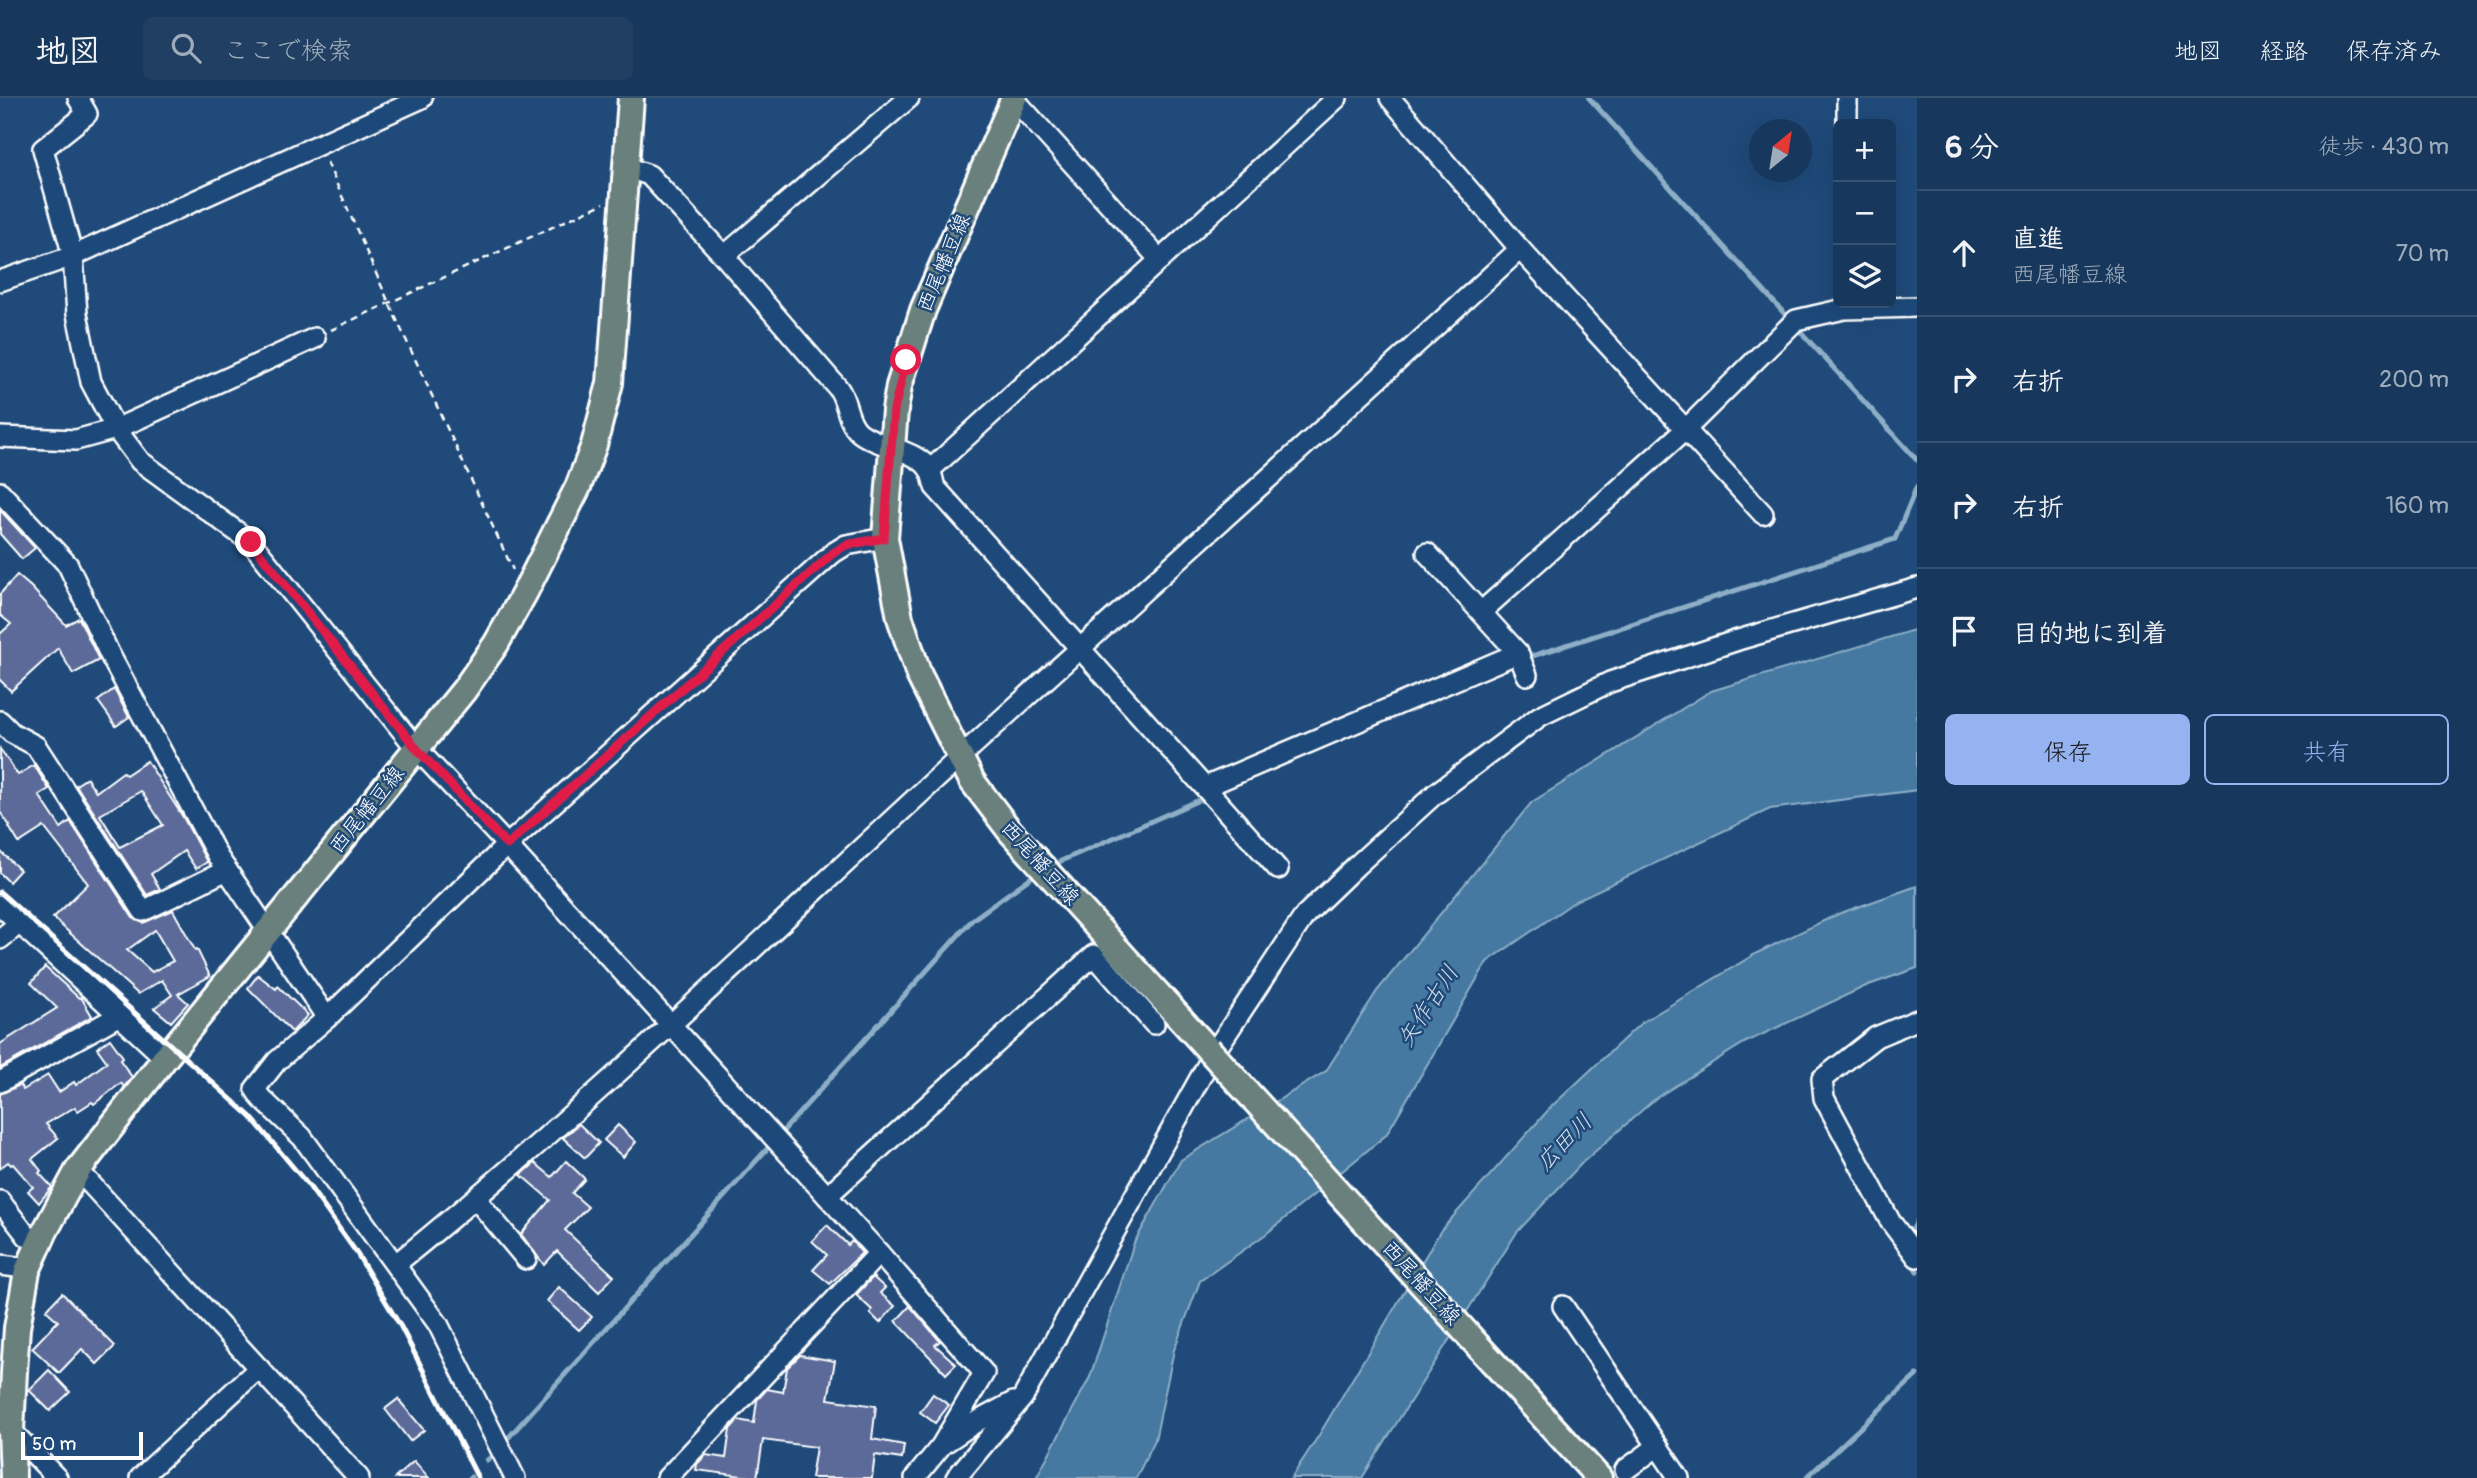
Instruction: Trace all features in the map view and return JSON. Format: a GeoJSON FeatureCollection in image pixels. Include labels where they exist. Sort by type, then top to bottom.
{"type":"FeatureCollection","features":[{"type":"Feature","properties":{"kind":"main road","name":"西尾幡豆線"},"geometry":{"type":"LineString","coordinates":[[13,1478],[5,1424],[27,1271],[78,1170],[165,1058],[464,690],[496,644],[578,487],[594,445],[611,383],[631,98]]}},
{"type":"Feature","properties":{"kind":"main road","name":"西尾幡豆線"},"geometry":{"type":"LineString","coordinates":[[1014,98],[913,337],[899,386],[884,538],[900,618],[919,675],[972,781],[1010,831],[1599,1478]]}},
{"type":"Feature","properties":{"kind":"street"},"geometry":{"type":"LineString","coordinates":[[78,98],[87,114],[43,149],[73,256],[77,314],[91,382],[117,429],[140,461],[251,542],[416,748],[879,1253],[984,1373],[941,1446],[915,1478]]}},
{"type":"Feature","properties":{"kind":"street"},"geometry":{"type":"LineString","coordinates":[[0,281],[73,256],[422,98]]}},
{"type":"Feature","properties":{"kind":"street"},"geometry":{"type":"LineString","coordinates":[[724,257],[909,98]]}},
{"type":"Feature","properties":{"kind":"street"},"geometry":{"type":"LineString","coordinates":[[1014,98],[1160,260]]}},
{"type":"Feature","properties":{"kind":"street"},"geometry":{"type":"LineString","coordinates":[[930,470],[1338,98]]}},
{"type":"Feature","properties":{"kind":"street"},"geometry":{"type":"LineString","coordinates":[[1390,98],[1520,249],[1763,514]]}},
{"type":"Feature","properties":{"kind":"street"},"geometry":{"type":"LineString","coordinates":[[1847,98],[1847,119]]}},
{"type":"Feature","properties":{"kind":"street"},"geometry":{"type":"LineString","coordinates":[[626,167],[649,175],[724,257],[838,388],[857,431],[918,459],[930,470],[934,487],[1081,647],[1278,869]]}},
{"type":"Feature","properties":{"kind":"street"},"geometry":{"type":"LineString","coordinates":[[396,1264],[476,1199],[670,1024],[1520,249]]}},
{"type":"Feature","properties":{"kind":"street"},"geometry":{"type":"LineString","coordinates":[[1896,307],[1917,307]]}},
{"type":"Feature","properties":{"kind":"street"},"geometry":{"type":"LineString","coordinates":[[1481,612],[1685,430],[1790,325],[1838,308]]}},
{"type":"Feature","properties":{"kind":"street"},"geometry":{"type":"LineString","coordinates":[[0,436],[76,440],[117,429],[315,338]]}},
{"type":"Feature","properties":{"kind":"street"},"geometry":{"type":"LineString","coordinates":[[0,492],[68,565],[110,655],[227,870],[327,1018]]}},
{"type":"Feature","properties":{"kind":"street"},"geometry":{"type":"LineString","coordinates":[[515,1478],[438,1324],[302,1137],[261,1098],[256,1089],[277,1061],[327,1018],[507,845],[833,553],[846,545],[884,538]]}},
{"type":"Feature","properties":{"kind":"street"},"geometry":{"type":"LineString","coordinates":[[1427,554],[1518,653],[1527,675]]}},
{"type":"Feature","properties":{"kind":"street"},"geometry":{"type":"LineString","coordinates":[[956,1478],[1023,1397],[1215,1051],[1305,915],[1435,794],[1540,716],[1610,682],[1738,640],[1917,588]]}},
{"type":"Feature","properties":{"kind":"street"},"geometry":{"type":"LineString","coordinates":[[1211,794],[1518,653]]}},
{"type":"Feature","properties":{"kind":"street"},"geometry":{"type":"LineString","coordinates":[[0,721],[12,733],[36,746],[143,911],[227,870]]}},
{"type":"Feature","properties":{"kind":"street"},"geometry":{"type":"LineString","coordinates":[[0,905],[165,1058]]}},
{"type":"Feature","properties":{"kind":"street"},"geometry":{"type":"LineString","coordinates":[[0,939],[20,923]]}},
{"type":"Feature","properties":{"kind":"street"},"geometry":{"type":"LineString","coordinates":[[827,1196],[1094,955],[1154,1024]]}},
{"type":"Feature","properties":{"kind":"street"},"geometry":{"type":"LineString","coordinates":[[3,1073],[118,1016]]}},
{"type":"Feature","properties":{"kind":"street"},"geometry":{"type":"LineString","coordinates":[[1916,1255],[1890,1221],[1824,1098],[1822,1079],[1876,1037],[1917,1020]]}},
{"type":"Feature","properties":{"kind":"street"},"geometry":{"type":"LineString","coordinates":[[78,1170],[359,1478]]}},
{"type":"Feature","properties":{"kind":"street"},"geometry":{"type":"LineString","coordinates":[[476,1199],[526,1259]]}},
{"type":"Feature","properties":{"kind":"street"},"geometry":{"type":"LineString","coordinates":[[0,1201],[27,1236],[38,1245]]}},
{"type":"Feature","properties":{"kind":"street"},"geometry":{"type":"LineString","coordinates":[[667,1478],[879,1253]]}},
{"type":"Feature","properties":{"kind":"street"},"geometry":{"type":"LineString","coordinates":[[0,1265],[27,1271]]}},
{"type":"Feature","properties":{"kind":"street"},"geometry":{"type":"LineString","coordinates":[[1563,1306],[1679,1478]]}},
{"type":"Feature","properties":{"kind":"street"},"geometry":{"type":"LineString","coordinates":[[139,1478],[259,1368]]}},
{"type":"Feature","properties":{"kind":"street"},"geometry":{"type":"LineString","coordinates":[[941,1446],[976,1422],[1023,1397]]}},
{"type":"Feature","properties":{"kind":"street"},"geometry":{"type":"LineString","coordinates":[[5,1424],[57,1478]]}},
{"type":"Feature","properties":{"kind":"street"},"geometry":{"type":"LineString","coordinates":[[1625,1470],[1658,1446]]}},
{"type":"Feature","properties":{"kind":"path"},"geometry":{"type":"LineString","coordinates":[[320,146],[389,303],[524,594]]}},
{"type":"Feature","properties":{"kind":"path"},"geometry":{"type":"LineString","coordinates":[[315,338],[610,200],[625,196]]}},
{"type":"Feature","properties":{"kind":"water","name":"矢作古川"},"geometry":{"type":"Polygon","coordinates":[[[1917,629],[1917,790],[1770,809],[1577,900],[1487,962],[1386,1135],[1266,1234],[1200,1281],[1174,1350],[1155,1440],[1136,1478],[1036,1478],[1090,1377],[1134,1243],[1181,1160],[1326,1071],[1377,991],[1532,802],[1711,691],[1917,629]]]}},
{"type":"Feature","properties":{"kind":"water","name":"広田川"},"geometry":{"type":"Polygon","coordinates":[[[1917,886],[1917,968],[1866,986],[1744,1043],[1656,1098],[1583,1162],[1517,1232],[1362,1478],[1291,1478],[1441,1230],[1551,1107],[1641,1023],[1757,953],[1838,914],[1917,886]]]}},
{"type":"Feature","properties":{"kind":"building"},"geometry":{"type":"Polygon","coordinates":[[[0,510],[35,548],[22,559],[0,534],[0,510]]]}},
{"type":"Feature","properties":{"kind":"building"},"geometry":{"type":"Polygon","coordinates":[[[17,575],[66,625],[79,618],[99,660],[73,674],[58,648],[11,691],[0,680],[0,634],[11,624],[0,615],[0,594],[17,575]]]}},
{"type":"Feature","properties":{"kind":"building"},"geometry":{"type":"Polygon","coordinates":[[[114,689],[129,717],[116,726],[98,701],[114,689]]]}},
{"type":"Feature","properties":{"kind":"building"},"geometry":{"type":"Polygon","coordinates":[[[0,749],[18,775],[34,765],[49,789],[39,795],[61,828],[70,821],[133,918],[143,923],[173,910],[210,976],[178,994],[188,1003],[171,1022],[154,1008],[172,995],[162,980],[138,994],[53,918],[88,884],[44,827],[19,843],[0,812],[0,749]],[[155,930],[127,950],[152,972],[173,961],[155,930]]]}},
{"type":"Feature","properties":{"kind":"building"},"geometry":{"type":"Polygon","coordinates":[[[147,761],[183,817],[207,862],[196,869],[184,851],[151,874],[160,889],[147,895],[76,785],[87,778],[96,792],[123,772],[126,775],[147,761]],[[141,791],[100,815],[120,847],[163,825],[141,791]]]}},
{"type":"Feature","properties":{"kind":"building"},"geometry":{"type":"Polygon","coordinates":[[[0,851],[20,870],[9,882],[0,873],[0,851]]]}},
{"type":"Feature","properties":{"kind":"building"},"geometry":{"type":"Polygon","coordinates":[[[45,967],[81,997],[92,1016],[0,1068],[0,1044],[57,1008],[31,983],[45,967]]]}},
{"type":"Feature","properties":{"kind":"building"},"geometry":{"type":"Polygon","coordinates":[[[258,975],[276,989],[278,986],[308,1015],[292,1032],[248,988],[258,975]]]}},
{"type":"Feature","properties":{"kind":"building"},"geometry":{"type":"Polygon","coordinates":[[[110,1039],[123,1057],[120,1060],[132,1077],[124,1087],[121,1083],[94,1104],[92,1102],[78,1111],[75,1107],[46,1124],[58,1138],[32,1159],[41,1171],[39,1173],[52,1187],[39,1203],[28,1191],[33,1187],[13,1164],[8,1162],[0,1168],[0,1094],[20,1085],[23,1090],[48,1075],[59,1092],[74,1082],[76,1085],[107,1062],[97,1048],[110,1039]]]}},
{"type":"Feature","properties":{"kind":"building"},"geometry":{"type":"Polygon","coordinates":[[[579,1124],[599,1143],[585,1158],[563,1138],[579,1124]]]}},
{"type":"Feature","properties":{"kind":"building"},"geometry":{"type":"Polygon","coordinates":[[[618,1125],[636,1142],[623,1157],[604,1140],[618,1125]]]}},
{"type":"Feature","properties":{"kind":"building"},"geometry":{"type":"Polygon","coordinates":[[[566,1161],[585,1179],[572,1193],[588,1207],[565,1230],[614,1276],[599,1292],[557,1251],[544,1265],[521,1234],[550,1200],[521,1175],[535,1163],[552,1177],[566,1161]]]}},
{"type":"Feature","properties":{"kind":"building"},"geometry":{"type":"Polygon","coordinates":[[[827,1225],[848,1245],[852,1241],[862,1253],[830,1284],[813,1270],[827,1255],[812,1241],[827,1225]]]}},
{"type":"Feature","properties":{"kind":"building"},"geometry":{"type":"Polygon","coordinates":[[[873,1277],[885,1288],[880,1293],[895,1306],[880,1323],[870,1313],[872,1310],[856,1295],[873,1277]]]}},
{"type":"Feature","properties":{"kind":"building"},"geometry":{"type":"Polygon","coordinates":[[[559,1287],[592,1317],[579,1330],[547,1301],[559,1287]]]}},
{"type":"Feature","properties":{"kind":"building"},"geometry":{"type":"Polygon","coordinates":[[[62,1293],[115,1346],[97,1364],[82,1349],[59,1373],[32,1348],[58,1321],[46,1310],[62,1293]]]}},
{"type":"Feature","properties":{"kind":"building"},"geometry":{"type":"Polygon","coordinates":[[[910,1306],[940,1341],[935,1345],[956,1364],[946,1374],[896,1321],[910,1306]]]}},
{"type":"Feature","properties":{"kind":"building"},"geometry":{"type":"Polygon","coordinates":[[[800,1355],[835,1361],[828,1399],[876,1406],[872,1439],[904,1445],[902,1459],[875,1455],[872,1478],[811,1478],[816,1447],[763,1440],[757,1478],[696,1470],[697,1464],[706,1455],[726,1458],[730,1429],[738,1420],[754,1423],[757,1400],[767,1389],[783,1392],[787,1368],[800,1355]]]}},
{"type":"Feature","properties":{"kind":"building"},"geometry":{"type":"Polygon","coordinates":[[[49,1370],[70,1392],[50,1411],[29,1390],[49,1370]]]}},
{"type":"Feature","properties":{"kind":"building"},"geometry":{"type":"Polygon","coordinates":[[[933,1394],[949,1405],[935,1423],[920,1412],[933,1394]]]}},
{"type":"Feature","properties":{"kind":"building"},"geometry":{"type":"Polygon","coordinates":[[[398,1399],[424,1430],[410,1441],[385,1409],[398,1399]]]}},
{"type":"Feature","properties":{"kind":"building"},"geometry":{"type":"Polygon","coordinates":[[[414,1461],[429,1478],[395,1478],[414,1461]]]}},
{"type":"Feature","properties":{"kind":"waterway"},"geometry":{"type":"LineString","coordinates":[[1589,98],[1917,460]]}},
{"type":"Feature","properties":{"kind":"waterway"},"geometry":{"type":"LineString","coordinates":[[1523,659],[1895,539],[1917,486]]}},
{"type":"Feature","properties":{"kind":"waterway"},"geometry":{"type":"LineString","coordinates":[[1052,865],[1206,797]]}},
{"type":"Feature","properties":{"kind":"waterway"},"geometry":{"type":"LineString","coordinates":[[509,1437],[972,920],[1037,873]]}},
{"type":"Feature","properties":{"kind":"waterway"},"geometry":{"type":"LineString","coordinates":[[1909,1237],[1917,1221]]}},
{"type":"Feature","properties":{"kind":"waterway"},"geometry":{"type":"LineString","coordinates":[[1911,1262],[1917,1271]]}},
{"type":"Feature","properties":{"kind":"waterway"},"geometry":{"type":"LineString","coordinates":[[1806,1478],[1917,1375]]}},
{"type":"Feature","properties":{"kind":"railway"},"geometry":{"type":"LineString","coordinates":[[0,892],[251,1117],[309,1186],[356,1252],[401,1327],[478,1478]]}},
{"type":"Feature","properties":{"kind":"route"},"geometry":{"type":"LineString","coordinates":[[251,542],[416,748],[507,845],[833,553],[846,545],[884,538],[894,410],[906,360]]}}]}
